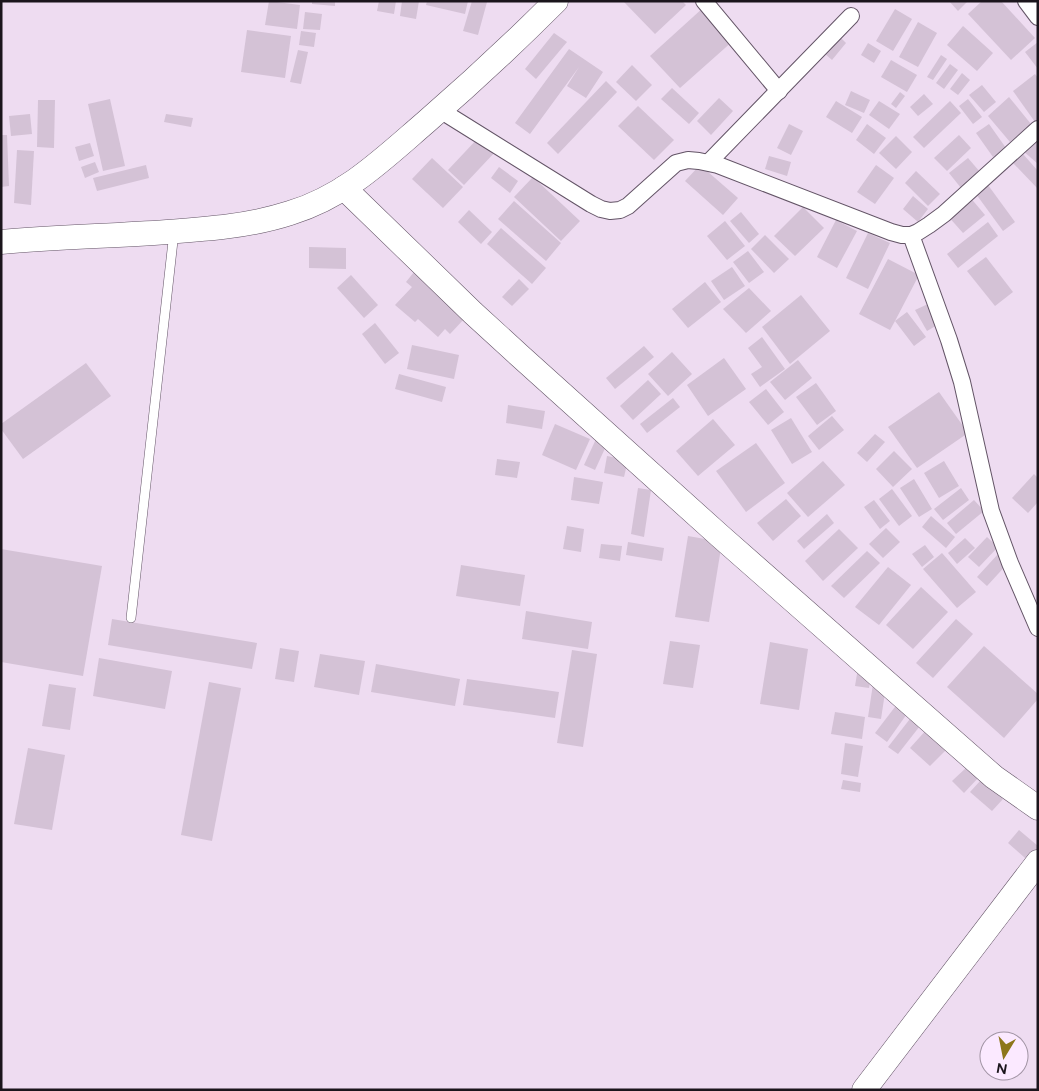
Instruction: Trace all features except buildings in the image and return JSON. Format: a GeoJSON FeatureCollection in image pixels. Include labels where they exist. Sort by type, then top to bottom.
{"type":"FeatureCollection","features":[{"type":"Feature","properties":{"kind":"street"},"geometry":{"type":"LineString","coordinates":[[1,242],[206,230],[253,223],[290,213],[325,200],[369,171],[440,110],[556,1]]}},
{"type":"Feature","properties":{"kind":"street"},"geometry":{"type":"LineString","coordinates":[[704,1],[779,91]]}},
{"type":"Feature","properties":{"kind":"street"},"geometry":{"type":"LineString","coordinates":[[1026,1],[1038,17]]}},
{"type":"Feature","properties":{"kind":"street"},"geometry":{"type":"LineString","coordinates":[[710,162],[851,16]]}},
{"type":"Feature","properties":{"kind":"street"},"geometry":{"type":"LineString","coordinates":[[440,110],[601,209],[610,211],[620,210],[628,206],[676,163],[699,160],[710,162],[902,235],[911,235],[918,232],[944,214],[1038,129]]}},
{"type":"Feature","properties":{"kind":"street"},"geometry":{"type":"LineString","coordinates":[[344,188],[473,313],[720,536],[994,777],[1038,808]]}},
{"type":"Feature","properties":{"kind":"street"},"geometry":{"type":"LineString","coordinates":[[911,235],[956,361],[991,510],[1010,563],[1038,628]]}},
{"type":"Feature","properties":{"kind":"street"},"geometry":{"type":"LineString","coordinates":[[864,1090],[1038,862]]}},
{"type":"Feature","properties":{"kind":"lane"},"geometry":{"type":"LineString","coordinates":[[131,618],[174,232]]}}]}
